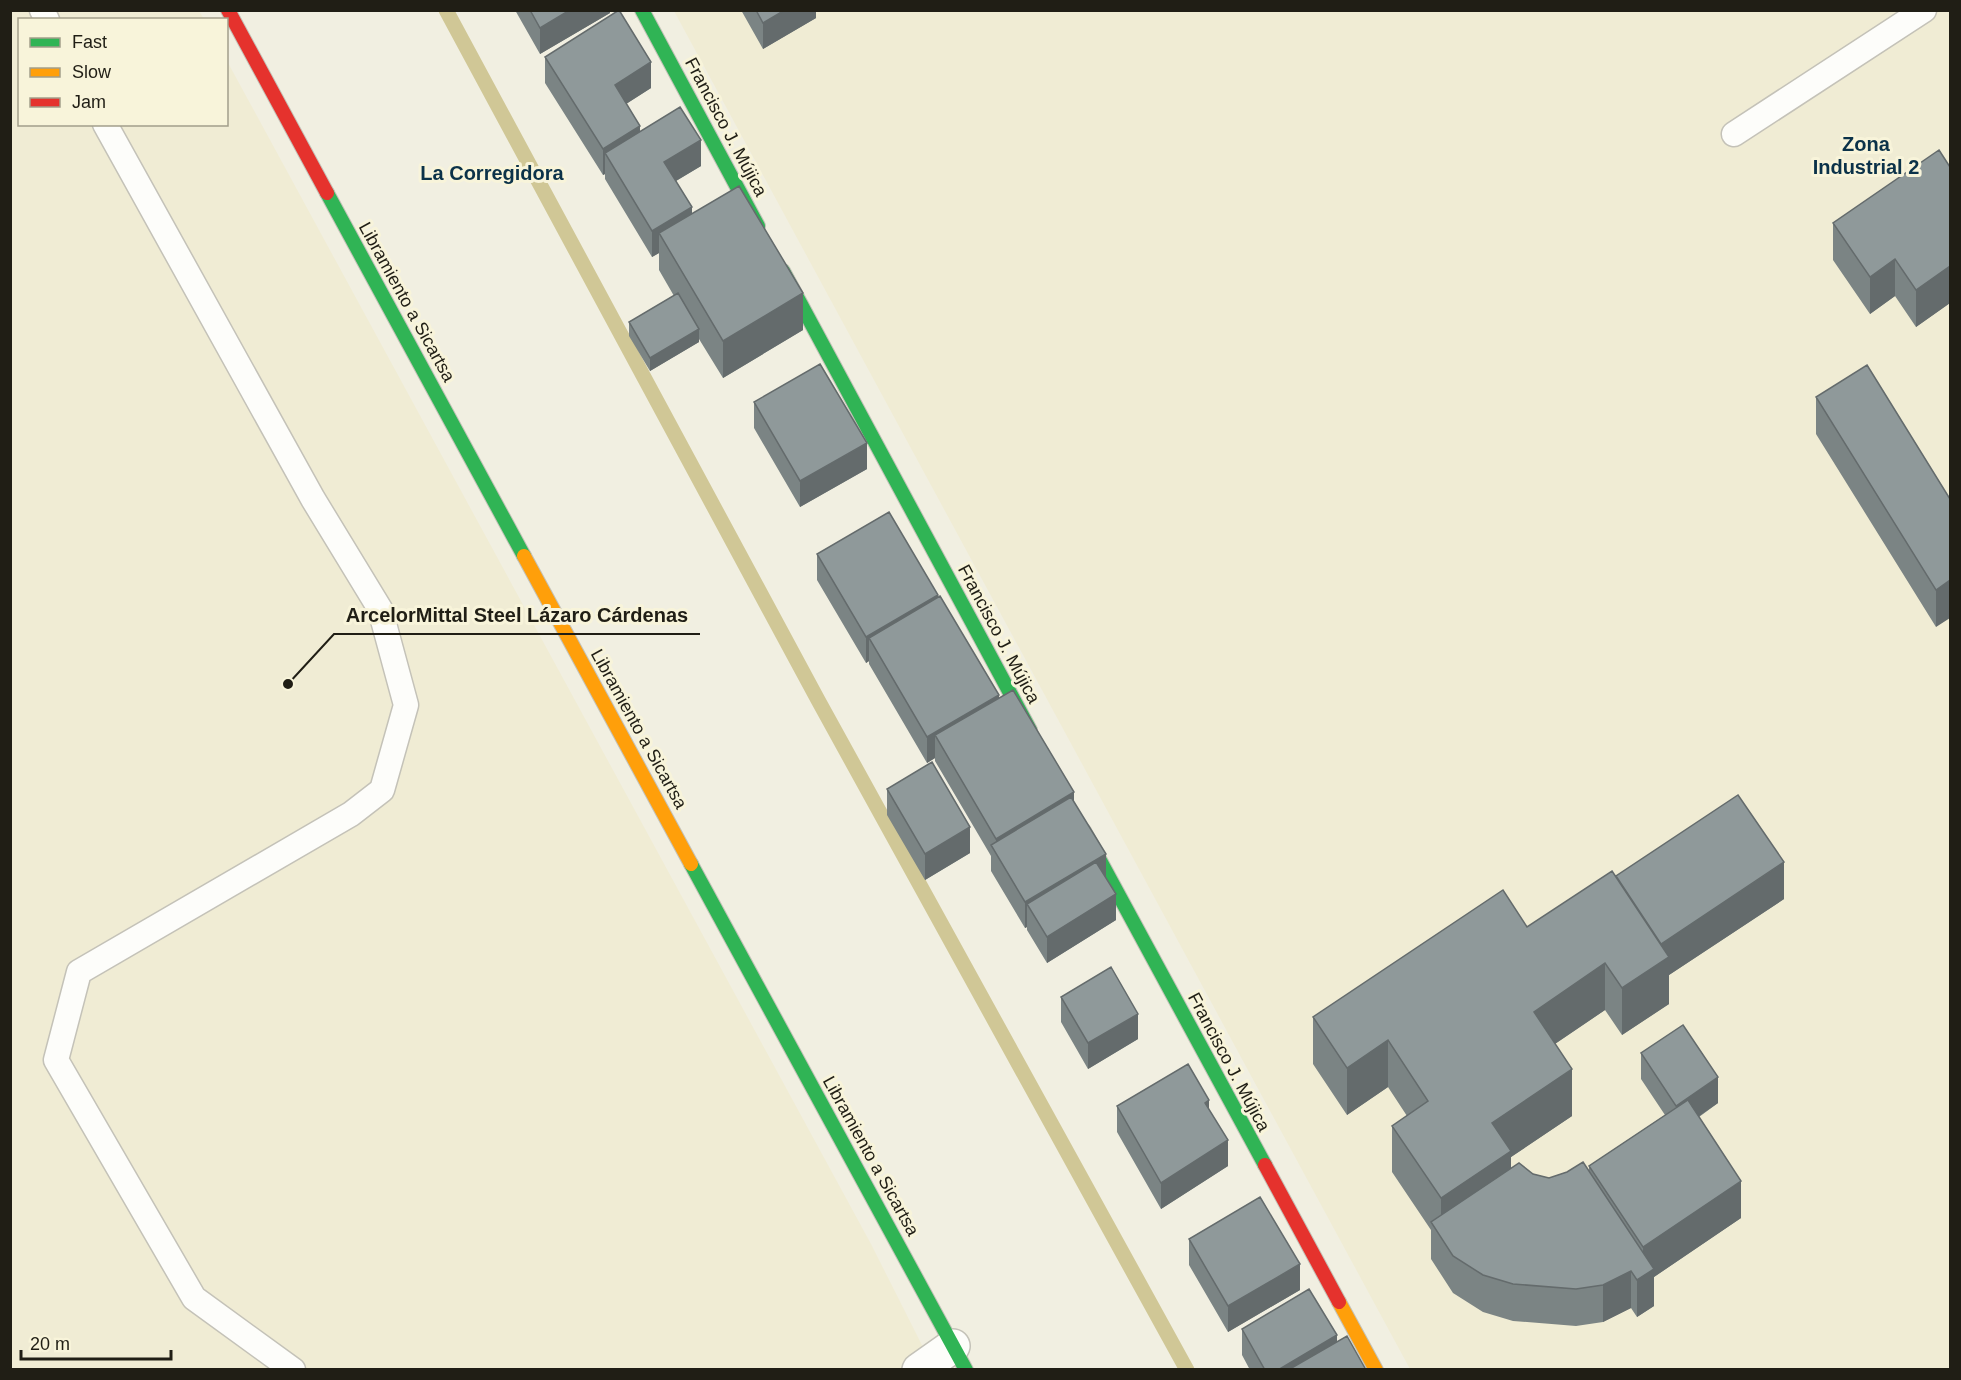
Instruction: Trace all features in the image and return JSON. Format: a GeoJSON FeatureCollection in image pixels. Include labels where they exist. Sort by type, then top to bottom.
{"type":"FeatureCollection","features":[{"type":"Feature","properties":{"kind":"main road","name":"Libramiento a Sicartsa"},"geometry":{"type":"LineString","coordinates":[[228,10],[960,1358]]}},
{"type":"Feature","properties":{"kind":"main road","name":"Francisco J. Mújica"},"geometry":{"type":"LineString","coordinates":[[642,10],[767,241]]}},
{"type":"Feature","properties":{"kind":"main road","name":"Francisco J. Mújica"},"geometry":{"type":"LineString","coordinates":[[778,262],[1038,745]]}},
{"type":"Feature","properties":{"kind":"main road","name":"Francisco J. Mújica"},"geometry":{"type":"LineString","coordinates":[[1078,819],[1376,1370]]}},
{"type":"Feature","properties":{"kind":"street"},"geometry":{"type":"LineString","coordinates":[[919,1370],[960,1358]]}},
{"type":"Feature","properties":{"kind":"lane"},"geometry":{"type":"LineString","coordinates":[[1734,134],[1923,10]]}},
{"type":"Feature","properties":{"kind":"lane"},"geometry":{"type":"LineString","coordinates":[[106,126],[313,499],[380,609],[406,705],[382,790],[351,814],[79,972],[56,1060],[194,1298],[293,1370]]}},
{"type":"Feature","properties":{"kind":"shaded area"},"geometry":{"type":"Polygon","coordinates":[[[10,11],[199,11],[203,18],[18,18],[18,126],[228,126],[228,63],[871,1244],[934,1369],[11,1369],[10,11]]]}},
{"type":"Feature","properties":{"kind":"shaded area"},"geometry":{"type":"Polygon","coordinates":[[[674,11],[1950,11],[1950,1369],[1410,1369],[674,11]]]}},
{"type":"Feature","properties":{"kind":"building"},"geometry":{"type":"Polygon","coordinates":[[[530,10],[570,10],[540,28],[530,10]]]}},
{"type":"Feature","properties":{"kind":"building"},"geometry":{"type":"Polygon","coordinates":[[[619,10],[651,62],[615,85],[640,126],[603,149],[545,57],[619,10]]]}},
{"type":"Feature","properties":{"kind":"building"},"geometry":{"type":"Polygon","coordinates":[[[756,10],[785,10],[763,23],[756,10]]]}},
{"type":"Feature","properties":{"kind":"building"},"geometry":{"type":"Polygon","coordinates":[[[680,107],[701,140],[664,162],[692,207],[652,231],[605,153],[680,107]]]}},
{"type":"Feature","properties":{"kind":"building"},"geometry":{"type":"Polygon","coordinates":[[[1939,150],[1950,167],[1950,266],[1916,290],[1895,259],[1870,277],[1833,223],[1939,150]]]}},
{"type":"Feature","properties":{"kind":"building"},"geometry":{"type":"Polygon","coordinates":[[[739,186],[803,293],[723,341],[659,233],[739,186]]]}},
{"type":"Feature","properties":{"kind":"building"},"geometry":{"type":"Polygon","coordinates":[[[678,293],[699,329],[650,358],[629,322],[678,293]]]}},
{"type":"Feature","properties":{"kind":"building"},"geometry":{"type":"Polygon","coordinates":[[[820,364],[867,443],[800,481],[754,402],[820,364]]]}},
{"type":"Feature","properties":{"kind":"building"},"geometry":{"type":"Polygon","coordinates":[[[1867,365],[1950,499],[1950,580],[1936,590],[1816,397],[1867,365]]]}},
{"type":"Feature","properties":{"kind":"building"},"geometry":{"type":"Polygon","coordinates":[[[889,512],[938,595],[866,637],[817,554],[889,512]]]}},
{"type":"Feature","properties":{"kind":"building"},"geometry":{"type":"Polygon","coordinates":[[[940,596],[999,695],[927,737],[869,638],[940,596]]]}},
{"type":"Feature","properties":{"kind":"building"},"geometry":{"type":"Polygon","coordinates":[[[1013,690],[1074,792],[996,839],[935,735],[1013,690]]]}},
{"type":"Feature","properties":{"kind":"building"},"geometry":{"type":"Polygon","coordinates":[[[932,762],[970,827],[925,854],[887,789],[932,762]]]}},
{"type":"Feature","properties":{"kind":"building"},"geometry":{"type":"Polygon","coordinates":[[[1738,795],[1784,862],[1661,944],[1616,876],[1738,795]]]}},
{"type":"Feature","properties":{"kind":"building"},"geometry":{"type":"Polygon","coordinates":[[[1071,797],[1106,854],[1025,902],[991,845],[1071,797]]]}},
{"type":"Feature","properties":{"kind":"building"},"geometry":{"type":"Polygon","coordinates":[[[1096,862],[1116,894],[1047,937],[1027,904],[1096,862]]]}},
{"type":"Feature","properties":{"kind":"building"},"geometry":{"type":"Polygon","coordinates":[[[1612,871],[1669,957],[1622,988],[1605,963],[1534,1012],[1572,1069],[1492,1123],[1511,1151],[1441,1198],[1392,1126],[1428,1101],[1388,1040],[1347,1068],[1313,1017],[1503,890],[1527,927],[1612,871]]]}},
{"type":"Feature","properties":{"kind":"building"},"geometry":{"type":"Polygon","coordinates":[[[1111,967],[1138,1014],[1088,1043],[1061,997],[1111,967]]]}},
{"type":"Feature","properties":{"kind":"building"},"geometry":{"type":"Polygon","coordinates":[[[1683,1025],[1718,1077],[1676,1106],[1641,1053],[1683,1025]]]}},
{"type":"Feature","properties":{"kind":"building"},"geometry":{"type":"Polygon","coordinates":[[[1188,1064],[1209,1100],[1205,1103],[1228,1140],[1161,1183],[1117,1106],[1188,1064]]]}},
{"type":"Feature","properties":{"kind":"building"},"geometry":{"type":"Polygon","coordinates":[[[1688,1100],[1741,1181],[1643,1247],[1589,1166],[1688,1100]]]}},
{"type":"Feature","properties":{"kind":"building"},"geometry":{"type":"Polygon","coordinates":[[[1583,1162],[1654,1269],[1637,1280],[1631,1271],[1603,1285],[1576,1289],[1513,1284],[1483,1275],[1453,1256],[1431,1222],[1519,1163],[1533,1174],[1549,1178],[1567,1172],[1583,1162]]]}},
{"type":"Feature","properties":{"kind":"building"},"geometry":{"type":"Polygon","coordinates":[[[1260,1197],[1300,1264],[1228,1306],[1189,1239],[1260,1197]]]}},
{"type":"Feature","properties":{"kind":"building"},"geometry":{"type":"Polygon","coordinates":[[[1309,1289],[1337,1335],[1278,1370],[1265,1370],[1242,1329],[1309,1289]]]}},
{"type":"Feature","properties":{"kind":"building"},"geometry":{"type":"Polygon","coordinates":[[[1347,1336],[1366,1370],[1288,1370],[1347,1336]]]}},
{"type":"Feature","properties":{"kind":"waterway"},"geometry":{"type":"LineString","coordinates":[[446,10],[818,700],[1187,1370]]}},
{"type":"Feature","properties":{"kind":"traffic: fast"},"geometry":{"type":"LineString","coordinates":[[642,10],[758,226]]}},
{"type":"Feature","properties":{"kind":"traffic: fast"},"geometry":{"type":"LineString","coordinates":[[327,193],[524,556]]}},
{"type":"Feature","properties":{"kind":"traffic: fast"},"geometry":{"type":"LineString","coordinates":[[783,271],[1030,730]]}},
{"type":"Feature","properties":{"kind":"traffic: fast"},"geometry":{"type":"LineString","coordinates":[[1084,831],[1265,1165]]}},
{"type":"Feature","properties":{"kind":"traffic: fast"},"geometry":{"type":"LineString","coordinates":[[691,864],[966,1370]]}},
{"type":"Feature","properties":{"kind":"traffic: slow"},"geometry":{"type":"LineString","coordinates":[[524,556],[691,864]]}},
{"type":"Feature","properties":{"kind":"traffic: slow"},"geometry":{"type":"LineString","coordinates":[[1339,1302],[1376,1370]]}},
{"type":"Feature","properties":{"kind":"traffic: jam"},"geometry":{"type":"LineString","coordinates":[[228,10],[327,193]]}},
{"type":"Feature","properties":{"kind":"traffic: jam"},"geometry":{"type":"LineString","coordinates":[[1265,1165],[1339,1302]]}},
{"type":"Feature","properties":{"kind":"place","name":"ArcelorMittal Steel Lázaro Cárdenas"},"geometry":{"type":"Point","coordinates":[288,684]}},
{"type":"Feature","properties":{"kind":"district","name":"Zona Industrial 2"},"geometry":{"type":"Point","coordinates":[1866,156]}},
{"type":"Feature","properties":{"kind":"district","name":"La Corregidora"},"geometry":{"type":"Point","coordinates":[492,173]}}]}
